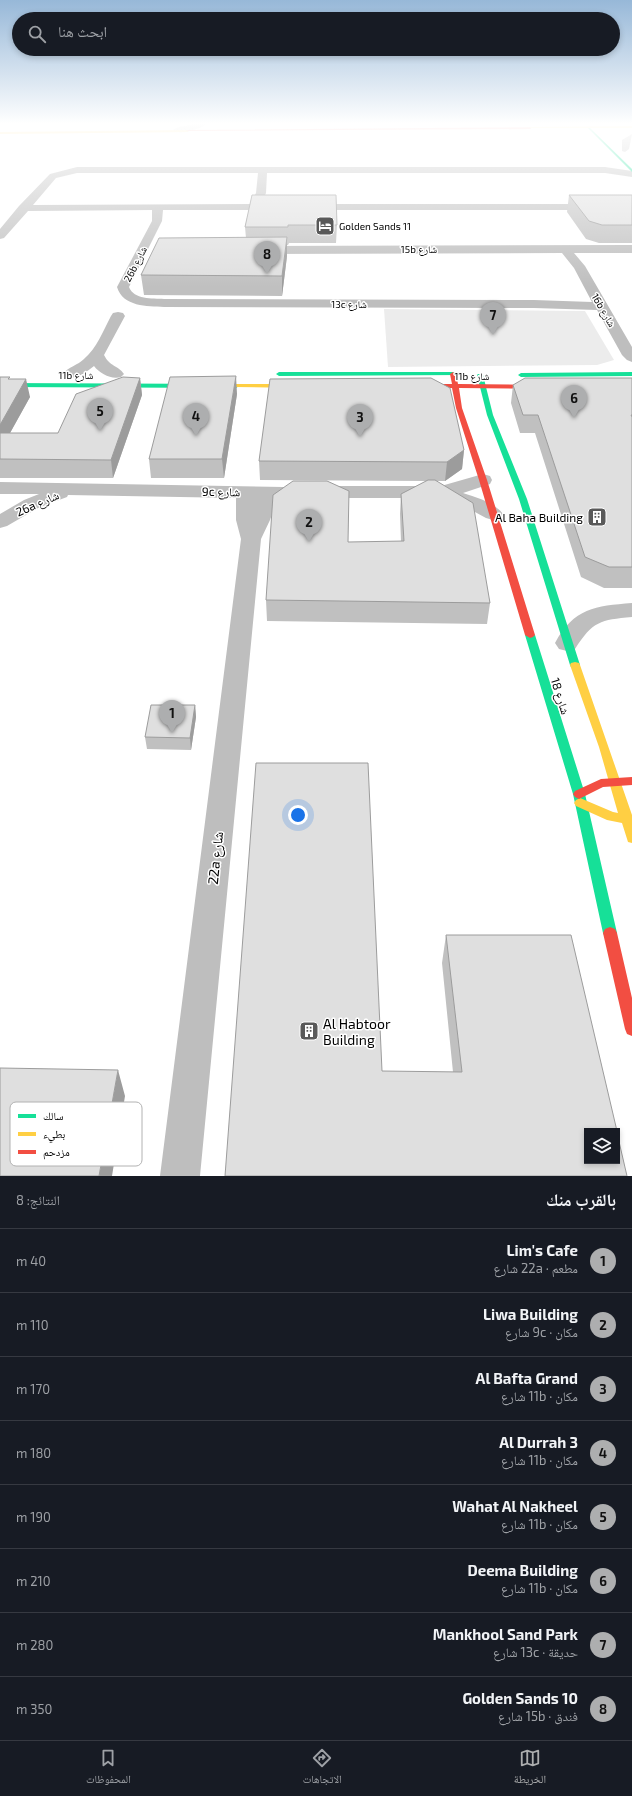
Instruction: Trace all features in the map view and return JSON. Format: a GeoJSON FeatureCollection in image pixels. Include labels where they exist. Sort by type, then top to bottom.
{"type":"FeatureCollection","features":[{"type":"Feature","properties":{"kind":"main road","name":"11b شارع"},"geometry":{"type":"LineString","coordinates":[[68,374],[119,374]]}},
{"type":"Feature","properties":{"kind":"main road","name":"11b شارع"},"geometry":{"type":"LineString","coordinates":[[272,374],[483,375]]}},
{"type":"Feature","properties":{"kind":"main road","name":"شارع 18"},"geometry":{"type":"LineString","coordinates":[[453,374],[459,408],[483,480],[579,799],[632,1029]]}},
{"type":"Feature","properties":{"kind":"main road"},"geometry":{"type":"LineString","coordinates":[[514,375],[632,374]]}},
{"type":"Feature","properties":{"kind":"main road","name":"شارع 18"},"geometry":{"type":"LineString","coordinates":[[483,375],[483,387],[490,415],[523,499],[567,643],[614,782],[630,820],[632,838]]}},
{"type":"Feature","properties":{"kind":"main road","name":"11b شارع"},"geometry":{"type":"LineString","coordinates":[[0,386],[307,386]]}},
{"type":"Feature","properties":{"kind":"main road","name":"11b شارع"},"geometry":{"type":"LineString","coordinates":[[459,408],[440,394],[455,387],[550,387]]}},
{"type":"Feature","properties":{"kind":"main road"},"geometry":{"type":"LineString","coordinates":[[510,395],[535,387]]}},
{"type":"Feature","properties":{"kind":"main road"},"geometry":{"type":"LineString","coordinates":[[490,415],[499,402]]}},
{"type":"Feature","properties":{"kind":"main road"},"geometry":{"type":"LineString","coordinates":[[630,820],[611,817],[579,799],[601,783],[632,781]]}},
{"type":"Feature","properties":{"kind":"street"},"geometry":{"type":"LineString","coordinates":[[0,236],[52,177]]}},
{"type":"Feature","properties":{"kind":"street"},"geometry":{"type":"LineString","coordinates":[[259,207],[264,201],[261,193],[265,177]]}},
{"type":"Feature","properties":{"kind":"street"},"geometry":{"type":"LineString","coordinates":[[24,207],[632,207]]}},
{"type":"Feature","properties":{"kind":"street","name":"26b شارع"},"geometry":{"type":"LineString","coordinates":[[158,207],[149,250],[123,287],[127,295],[142,301],[164,303]]}},
{"type":"Feature","properties":{"kind":"street","name":"26b شارع"},"geometry":{"type":"LineString","coordinates":[[156,221],[170,207]]}},
{"type":"Feature","properties":{"kind":"street","name":"16b شارع"},"geometry":{"type":"LineString","coordinates":[[571,249],[573,260],[579,266],[630,356],[622,368],[609,374]]}},
{"type":"Feature","properties":{"kind":"street","name":"15b شارع"},"geometry":{"type":"LineString","coordinates":[[244,250],[632,249]]}},
{"type":"Feature","properties":{"kind":"street","name":"13c شارع"},"geometry":{"type":"LineString","coordinates":[[164,303],[600,304]]}},
{"type":"Feature","properties":{"kind":"street"},"geometry":{"type":"LineString","coordinates":[[68,374],[88,366],[97,356],[118,316]]}},
{"type":"Feature","properties":{"kind":"street"},"geometry":{"type":"LineString","coordinates":[[97,356],[102,366],[119,374]]}},
{"type":"Feature","properties":{"kind":"street","name":"9c شارع"},"geometry":{"type":"LineString","coordinates":[[0,488],[76,488],[246,492],[441,492],[464,487],[483,480]]}},
{"type":"Feature","properties":{"kind":"street","name":"26a شارع"},"geometry":{"type":"LineString","coordinates":[[0,522],[31,504],[76,488]]}},
{"type":"Feature","properties":{"kind":"street","name":"22a شارع"},"geometry":{"type":"LineString","coordinates":[[246,492],[246,520],[251,539]]}},
{"type":"Feature","properties":{"kind":"street","name":"22a شارع"},"geometry":{"type":"LineString","coordinates":[[180,1176],[234,680],[251,539],[260,520],[270,492]]}},
{"type":"Feature","properties":{"kind":"street","name":"9c شارع"},"geometry":{"type":"LineString","coordinates":[[441,492],[469,501],[492,514]]}},
{"type":"Feature","properties":{"kind":"street"},"geometry":{"type":"LineString","coordinates":[[567,643],[571,633],[578,625],[588,618],[600,614],[632,610]]}},
{"type":"Feature","properties":{"kind":"shaded area"},"geometry":{"type":"Polygon","coordinates":[[[384,309],[585,311],[614,360],[597,365],[388,367],[384,309]]]}},
{"type":"Feature","properties":{"kind":"building"},"geometry":{"type":"Polygon","coordinates":[[[252,195],[336,195],[337,225],[245,227],[252,195]]]}},
{"type":"Feature","properties":{"kind":"building"},"geometry":{"type":"Polygon","coordinates":[[[569,195],[632,195],[632,225],[602,225],[589,221],[569,195]]]}},
{"type":"Feature","properties":{"kind":"building"},"geometry":{"type":"Polygon","coordinates":[[[287,237],[282,276],[141,275],[159,238],[287,237]]]}},
{"type":"Feature","properties":{"kind":"building"},"geometry":{"type":"Polygon","coordinates":[[[236,376],[222,459],[149,459],[170,377],[236,376]]]}},
{"type":"Feature","properties":{"kind":"building"},"geometry":{"type":"Polygon","coordinates":[[[0,377],[10,377],[8,379],[26,379],[0,425],[0,377]]]}},
{"type":"Feature","properties":{"kind":"building"},"geometry":{"type":"Polygon","coordinates":[[[123,377],[140,378],[111,460],[0,459],[0,433],[58,433],[76,394],[123,377]]]}},
{"type":"Feature","properties":{"kind":"building"},"geometry":{"type":"Polygon","coordinates":[[[431,378],[450,388],[464,450],[447,462],[259,461],[270,379],[431,378]]]}},
{"type":"Feature","properties":{"kind":"building"},"geometry":{"type":"Polygon","coordinates":[[[525,378],[632,378],[632,567],[609,567],[585,557],[538,415],[523,415],[513,385],[525,378]]]}},
{"type":"Feature","properties":{"kind":"building"},"geometry":{"type":"Polygon","coordinates":[[[428,480],[435,480],[473,503],[490,603],[266,600],[273,495],[293,481],[327,481],[349,491],[348,542],[404,541],[401,494],[428,480]]]}},
{"type":"Feature","properties":{"kind":"building"},"geometry":{"type":"Polygon","coordinates":[[[151,705],[195,705],[190,738],[145,737],[151,705]]]}},
{"type":"Feature","properties":{"kind":"building","name":"Al Habtoor Building"},"geometry":{"type":"Polygon","coordinates":[[[256,763],[368,763],[382,1071],[462,1072],[446,935],[571,935],[616,1128],[584,1128],[584,1164],[620,1164],[620,1146],[627,1176],[225,1176],[256,763]]]}},
{"type":"Feature","properties":{"kind":"building"},"geometry":{"type":"Polygon","coordinates":[[[0,1068],[118,1070],[112,1102],[10,1102],[10,1166],[101,1166],[99,1176],[0,1176],[0,1068]]]}},
{"type":"Feature","properties":{"kind":"traffic: fast"},"geometry":{"type":"LineString","coordinates":[[279,374],[461,374]]}},
{"type":"Feature","properties":{"kind":"traffic: fast"},"geometry":{"type":"LineString","coordinates":[[521,375],[632,374]]}},
{"type":"Feature","properties":{"kind":"traffic: fast"},"geometry":{"type":"LineString","coordinates":[[480,375],[490,415],[523,499],[575,665]]}},
{"type":"Feature","properties":{"kind":"traffic: fast"},"geometry":{"type":"LineString","coordinates":[[0,385],[236,386]]}},
{"type":"Feature","properties":{"kind":"traffic: fast"},"geometry":{"type":"LineString","coordinates":[[530,635],[579,794],[610,933]]}},
{"type":"Feature","properties":{"kind":"traffic: slow"},"geometry":{"type":"LineString","coordinates":[[236,386],[299,386]]}},
{"type":"Feature","properties":{"kind":"traffic: slow"},"geometry":{"type":"LineString","coordinates":[[575,665],[604,747],[632,838]]}},
{"type":"Feature","properties":{"kind":"traffic: slow"},"geometry":{"type":"LineString","coordinates":[[580,803],[611,817],[632,820]]}},
{"type":"Feature","properties":{"kind":"traffic: jam"},"geometry":{"type":"LineString","coordinates":[[453,374],[459,408],[483,480],[530,635]]}},
{"type":"Feature","properties":{"kind":"traffic: jam"},"geometry":{"type":"LineString","coordinates":[[441,386],[543,387]]}},
{"type":"Feature","properties":{"kind":"traffic: jam"},"geometry":{"type":"LineString","coordinates":[[579,794],[601,783],[632,781]]}},
{"type":"Feature","properties":{"kind":"traffic: jam"},"geometry":{"type":"LineString","coordinates":[[610,933],[632,1029]]}},
{"type":"Feature","properties":{"kind":"place","name":"Golden Sands 11"},"geometry":{"type":"Point","coordinates":[325,226]}},
{"type":"Feature","properties":{"kind":"place","name":"Golden Sands 10"},"geometry":{"type":"Point","coordinates":[267,274]}},
{"type":"Feature","properties":{"kind":"place","name":"Mankhool Sand Park"},"geometry":{"type":"Point","coordinates":[493,335]}},
{"type":"Feature","properties":{"kind":"place","name":"Deema Building"},"geometry":{"type":"Point","coordinates":[574,418]}},
{"type":"Feature","properties":{"kind":"place","name":"Wahat Al Nakheel"},"geometry":{"type":"Point","coordinates":[100,431]}},
{"type":"Feature","properties":{"kind":"place","name":"Al Durrah 3"},"geometry":{"type":"Point","coordinates":[196,436]}},
{"type":"Feature","properties":{"kind":"place","name":"Al Bafta Grand"},"geometry":{"type":"Point","coordinates":[360,437]}},
{"type":"Feature","properties":{"kind":"place","name":"Al Baha Building"},"geometry":{"type":"Point","coordinates":[597,517]}},
{"type":"Feature","properties":{"kind":"place","name":"Liwa Building"},"geometry":{"type":"Point","coordinates":[309,542]}},
{"type":"Feature","properties":{"kind":"place","name":"Lim's Cafe"},"geometry":{"type":"Point","coordinates":[172,733]}},
{"type":"Feature","properties":{"kind":"place","name":"Al Habtoor Building"},"geometry":{"type":"Point","coordinates":[309,1031]}}]}
